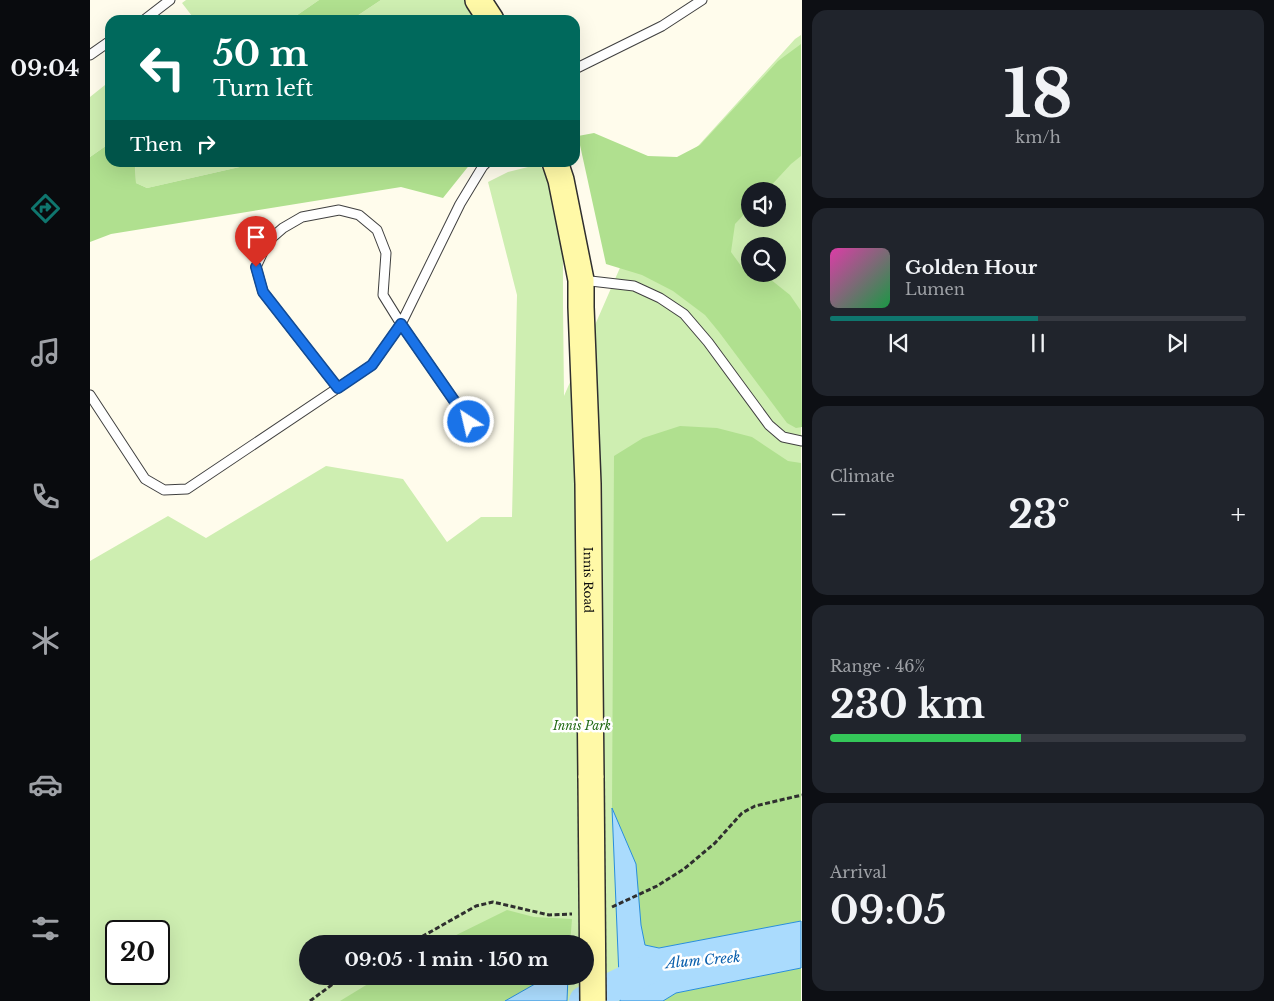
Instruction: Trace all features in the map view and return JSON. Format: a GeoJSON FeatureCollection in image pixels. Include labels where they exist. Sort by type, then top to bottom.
{"type":"FeatureCollection","features":[{"type":"Feature","properties":{"kind":"main road"},"geometry":{"type":"LineString","coordinates":[[478,0],[488,15]]}},
{"type":"Feature","properties":{"kind":"main road","name":"Innis Road"},"geometry":{"type":"LineString","coordinates":[[557,167],[581,280],[588,484],[593,1001]]}},
{"type":"Feature","properties":{"kind":"lane"},"geometry":{"type":"LineString","coordinates":[[150,15],[170,0]]}},
{"type":"Feature","properties":{"kind":"lane"},"geometry":{"type":"LineString","coordinates":[[580,67],[662,26],[702,0]]}},
{"type":"Feature","properties":{"kind":"lane"},"geometry":{"type":"LineString","coordinates":[[90,55],[105,44]]}},
{"type":"Feature","properties":{"kind":"lane"},"geometry":{"type":"LineString","coordinates":[[90,395],[145,479],[164,490],[188,489],[372,365],[401,324],[460,204],[482,167]]}},
{"type":"Feature","properties":{"kind":"lane"},"geometry":{"type":"LineString","coordinates":[[338,388],[263,292],[256,267],[268,241],[282,228],[302,218],[339,210],[358,216],[377,230],[386,253],[383,295],[469,422]]}},
{"type":"Feature","properties":{"kind":"lane"},"geometry":{"type":"LineString","coordinates":[[581,280],[634,286],[660,298],[684,314],[708,342],[769,425],[783,437],[802,441]]}},
{"type":"Feature","properties":{"kind":"path"},"geometry":{"type":"LineString","coordinates":[[310,1001],[333,985]]}},
{"type":"Feature","properties":{"kind":"green space"},"geometry":{"type":"Polygon","coordinates":[[[186,0],[319,0],[297,15],[191,15],[182,3],[186,0]]]}},
{"type":"Feature","properties":{"kind":"green space"},"geometry":{"type":"Polygon","coordinates":[[[319,0],[381,0],[358,15],[297,15],[319,0]]]}},
{"type":"Feature","properties":{"kind":"green space"},"geometry":{"type":"Polygon","coordinates":[[[381,0],[469,0],[478,15],[358,15],[381,0]]]}},
{"type":"Feature","properties":{"kind":"green space","name":"Innis Park"},"geometry":{"type":"Polygon","coordinates":[[[801,35],[801,975],[693,1001],[90,1001],[90,561],[168,516],[206,538],[326,466],[403,479],[447,542],[481,517],[512,517],[517,295],[488,182],[508,172],[528,167],[541,167],[550,171],[563,222],[564,396],[650,199],[795,39],[801,35]]]}},
{"type":"Feature","properties":{"kind":"green space"},"geometry":{"type":"Polygon","coordinates":[[[801,44],[801,156],[774,182],[741,182],[741,218],[735,224],[731,252],[741,266],[741,282],[774,282],[790,295],[801,311],[802,427],[796,428],[787,423],[705,315],[673,291],[642,275],[606,264],[580,145],[580,136],[594,133],[648,156],[677,157],[700,145],[778,61],[801,44]]]}},
{"type":"Feature","properties":{"kind":"green space"},"geometry":{"type":"Polygon","coordinates":[[[105,85],[105,146],[90,157],[90,97],[105,85]]]}},
{"type":"Feature","properties":{"kind":"green space"},"geometry":{"type":"Polygon","coordinates":[[[105,146],[105,167],[135,167],[136,183],[147,188],[239,167],[468,167],[443,198],[401,187],[111,234],[90,242],[90,157],[105,146]]]}},
{"type":"Feature","properties":{"kind":"green space"},"geometry":{"type":"Polygon","coordinates":[[[135,167],[239,167],[147,188],[136,183],[135,167]]]}},
{"type":"Feature","properties":{"kind":"green space"},"geometry":{"type":"Polygon","coordinates":[[[680,426],[717,428],[752,437],[788,461],[801,463],[801,921],[659,948],[645,945],[612,808],[614,456],[643,438],[680,426]]]}},
{"type":"Feature","properties":{"kind":"green space"},"geometry":{"type":"Polygon","coordinates":[[[507,910],[534,917],[572,919],[571,935],[456,935],[507,910]]]}},
{"type":"Feature","properties":{"kind":"green space"},"geometry":{"type":"Polygon","coordinates":[[[801,968],[801,1001],[663,1001],[676,993],[801,968]]]}},
{"type":"Feature","properties":{"kind":"green space"},"geometry":{"type":"Polygon","coordinates":[[[366,985],[533,985],[505,1001],[340,1001],[366,985]]]}},
{"type":"Feature","properties":{"kind":"water"},"geometry":{"type":"Polygon","coordinates":[[[612,808],[636,864],[641,925],[645,945],[659,948],[801,921],[801,968],[676,993],[663,1001],[620,1001],[612,808]]]}},
{"type":"Feature","properties":{"kind":"water"},"geometry":{"type":"Polygon","coordinates":[[[533,985],[568,985],[567,1001],[505,1001],[533,985]]]}},
{"type":"Feature","properties":{"kind":"waterway","name":"Alum Creek"},"geometry":{"type":"LineString","coordinates":[[584,1001],[657,965]]}},
{"type":"Feature","properties":{"kind":"route"},"geometry":{"type":"LineString","coordinates":[[256,267],[263,292],[338,388],[372,365],[401,324],[469,422]]}}]}
